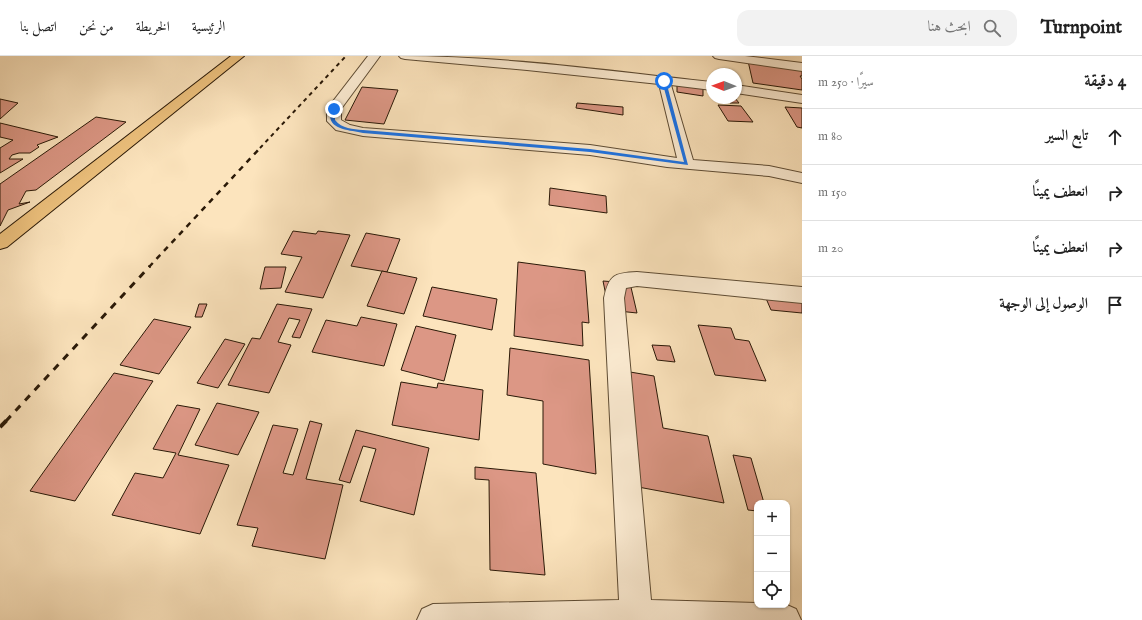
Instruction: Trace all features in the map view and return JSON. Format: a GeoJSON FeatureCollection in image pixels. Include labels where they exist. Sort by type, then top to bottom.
{"type":"FeatureCollection","features":[{"type":"Feature","properties":{"kind":"main road"},"geometry":{"type":"LineString","coordinates":[[0,243],[238,56]]}},
{"type":"Feature","properties":{"kind":"street"},"geometry":{"type":"LineString","coordinates":[[374,56],[334,109],[332,114],[333,121],[337,125],[363,132],[590,150],[686,164],[769,171],[802,178]]}},
{"type":"Feature","properties":{"kind":"street"},"geometry":{"type":"LineString","coordinates":[[405,56],[528,66],[706,85]]}},
{"type":"Feature","properties":{"kind":"street"},"geometry":{"type":"LineString","coordinates":[[718,56],[802,67]]}},
{"type":"Feature","properties":{"kind":"street"},"geometry":{"type":"LineString","coordinates":[[779,56],[802,67]]}},
{"type":"Feature","properties":{"kind":"street"},"geometry":{"type":"LineString","coordinates":[[664,81],[686,164]]}},
{"type":"Feature","properties":{"kind":"street"},"geometry":{"type":"LineString","coordinates":[[742,90],[802,99]]}},
{"type":"Feature","properties":{"kind":"street"},"geometry":{"type":"LineString","coordinates":[[636,616],[614,298],[617,284],[623,280],[637,279],[802,295]]}},
{"type":"Feature","properties":{"kind":"street"},"geometry":{"type":"LineString","coordinates":[[433,620],[636,616],[785,620]]}},
{"type":"Feature","properties":{"kind":"building"},"geometry":{"type":"Polygon","coordinates":[[[748,61],[802,69],[802,76],[800,76],[802,79],[802,90],[753,83],[748,61]]]}},
{"type":"Feature","properties":{"kind":"building"},"geometry":{"type":"Polygon","coordinates":[[[677,82],[703,86],[703,96],[677,92],[677,82]]]}},
{"type":"Feature","properties":{"kind":"building"},"geometry":{"type":"Polygon","coordinates":[[[362,87],[398,90],[384,124],[345,120],[362,87]]]}},
{"type":"Feature","properties":{"kind":"building"},"geometry":{"type":"Polygon","coordinates":[[[0,99],[18,103],[0,119],[0,99]]]}},
{"type":"Feature","properties":{"kind":"building"},"geometry":{"type":"Polygon","coordinates":[[[577,103],[623,107],[623,115],[576,108],[577,103]]]}},
{"type":"Feature","properties":{"kind":"building"},"geometry":{"type":"Polygon","coordinates":[[[718,105],[741,106],[753,122],[728,121],[718,105]]]}},
{"type":"Feature","properties":{"kind":"building"},"geometry":{"type":"Polygon","coordinates":[[[785,107],[802,108],[802,128],[797,127],[785,107]]]}},
{"type":"Feature","properties":{"kind":"building"},"geometry":{"type":"Polygon","coordinates":[[[96,117],[126,122],[36,190],[26,191],[19,204],[30,202],[8,210],[0,226],[0,184],[96,117]]]}},
{"type":"Feature","properties":{"kind":"building"},"geometry":{"type":"Polygon","coordinates":[[[0,123],[58,137],[37,145],[39,147],[30,153],[19,153],[12,155],[9,159],[23,159],[0,173],[0,148],[13,140],[0,137],[0,123]]]}},
{"type":"Feature","properties":{"kind":"building"},"geometry":{"type":"Polygon","coordinates":[[[550,188],[606,196],[607,213],[549,205],[550,188]]]}},
{"type":"Feature","properties":{"kind":"building"},"geometry":{"type":"Polygon","coordinates":[[[293,231],[316,234],[318,231],[350,235],[323,298],[285,292],[302,257],[281,254],[293,231]]]}},
{"type":"Feature","properties":{"kind":"building"},"geometry":{"type":"Polygon","coordinates":[[[366,233],[400,239],[387,272],[351,266],[366,233]]]}},
{"type":"Feature","properties":{"kind":"building"},"geometry":{"type":"Polygon","coordinates":[[[518,262],[585,271],[589,323],[582,322],[583,346],[514,336],[518,262]]]}},
{"type":"Feature","properties":{"kind":"building"},"geometry":{"type":"Polygon","coordinates":[[[265,267],[286,267],[281,288],[260,289],[265,267]]]}},
{"type":"Feature","properties":{"kind":"building"},"geometry":{"type":"Polygon","coordinates":[[[382,271],[417,278],[404,314],[367,306],[382,271]]]}},
{"type":"Feature","properties":{"kind":"building"},"geometry":{"type":"Polygon","coordinates":[[[603,281],[630,283],[637,313],[609,310],[603,281]]]}},
{"type":"Feature","properties":{"kind":"building"},"geometry":{"type":"Polygon","coordinates":[[[432,287],[497,299],[492,330],[423,316],[432,287]]]}},
{"type":"Feature","properties":{"kind":"building"},"geometry":{"type":"Polygon","coordinates":[[[762,289],[802,294],[802,313],[771,310],[762,289]]]}},
{"type":"Feature","properties":{"kind":"building"},"geometry":{"type":"Polygon","coordinates":[[[199,304],[207,304],[202,317],[195,317],[199,304]]]}},
{"type":"Feature","properties":{"kind":"building"},"geometry":{"type":"Polygon","coordinates":[[[277,304],[312,309],[300,338],[292,337],[300,320],[289,318],[278,342],[291,345],[269,393],[228,385],[252,338],[260,339],[277,304]]]}},
{"type":"Feature","properties":{"kind":"building"},"geometry":{"type":"Polygon","coordinates":[[[361,317],[397,324],[384,366],[312,352],[326,320],[357,326],[361,317]]]}},
{"type":"Feature","properties":{"kind":"building"},"geometry":{"type":"Polygon","coordinates":[[[154,319],[191,327],[159,374],[120,365],[154,319]]]}},
{"type":"Feature","properties":{"kind":"building"},"geometry":{"type":"Polygon","coordinates":[[[698,325],[731,328],[735,339],[749,341],[766,381],[715,375],[698,325]]]}},
{"type":"Feature","properties":{"kind":"building"},"geometry":{"type":"Polygon","coordinates":[[[416,326],[456,335],[444,381],[401,370],[416,326]]]}},
{"type":"Feature","properties":{"kind":"building"},"geometry":{"type":"Polygon","coordinates":[[[225,339],[245,344],[218,388],[197,383],[225,339]]]}},
{"type":"Feature","properties":{"kind":"building"},"geometry":{"type":"Polygon","coordinates":[[[652,345],[670,346],[675,362],[657,360],[652,345]]]}},
{"type":"Feature","properties":{"kind":"building"},"geometry":{"type":"Polygon","coordinates":[[[510,348],[589,360],[596,474],[543,464],[543,401],[507,395],[510,348]]]}},
{"type":"Feature","properties":{"kind":"building"},"geometry":{"type":"Polygon","coordinates":[[[612,369],[654,376],[663,428],[708,436],[724,503],[622,484],[612,369]]]}},
{"type":"Feature","properties":{"kind":"building"},"geometry":{"type":"Polygon","coordinates":[[[114,373],[153,381],[75,501],[30,491],[114,373]]]}},
{"type":"Feature","properties":{"kind":"building"},"geometry":{"type":"Polygon","coordinates":[[[401,382],[437,388],[438,383],[483,390],[479,440],[392,425],[401,382]]]}},
{"type":"Feature","properties":{"kind":"building"},"geometry":{"type":"Polygon","coordinates":[[[217,403],[259,412],[238,455],[195,445],[217,403]]]}},
{"type":"Feature","properties":{"kind":"building"},"geometry":{"type":"Polygon","coordinates":[[[177,405],[200,409],[178,455],[229,465],[200,534],[112,515],[135,473],[163,478],[176,453],[153,449],[177,405]]]}},
{"type":"Feature","properties":{"kind":"building"},"geometry":{"type":"Polygon","coordinates":[[[310,421],[322,424],[306,479],[343,485],[325,559],[252,546],[258,528],[237,525],[273,425],[298,429],[283,473],[293,475],[310,421]]]}},
{"type":"Feature","properties":{"kind":"building"},"geometry":{"type":"Polygon","coordinates":[[[356,430],[429,448],[414,515],[360,501],[376,449],[363,446],[350,483],[339,480],[356,430]]]}},
{"type":"Feature","properties":{"kind":"building"},"geometry":{"type":"Polygon","coordinates":[[[733,455],[751,458],[763,500],[754,500],[754,511],[748,510],[733,455]]]}},
{"type":"Feature","properties":{"kind":"building"},"geometry":{"type":"Polygon","coordinates":[[[475,467],[536,473],[545,575],[490,570],[489,480],[475,479],[475,467]]]}},
{"type":"Feature","properties":{"kind":"railway"},"geometry":{"type":"LineString","coordinates":[[260,148],[346,56]]}},
{"type":"Feature","properties":{"kind":"railway"},"geometry":{"type":"LineString","coordinates":[[149,267],[261,147]]}},
{"type":"Feature","properties":{"kind":"railway"},"geometry":{"type":"LineString","coordinates":[[6,421],[150,266]]}},
{"type":"Feature","properties":{"kind":"railway"},"geometry":{"type":"LineString","coordinates":[[0,427],[6,421]]}},
{"type":"Feature","properties":{"kind":"route"},"geometry":{"type":"LineString","coordinates":[[334,109],[332,114],[333,121],[337,125],[363,132],[433,136],[590,150],[686,164],[664,81]]}}]}
